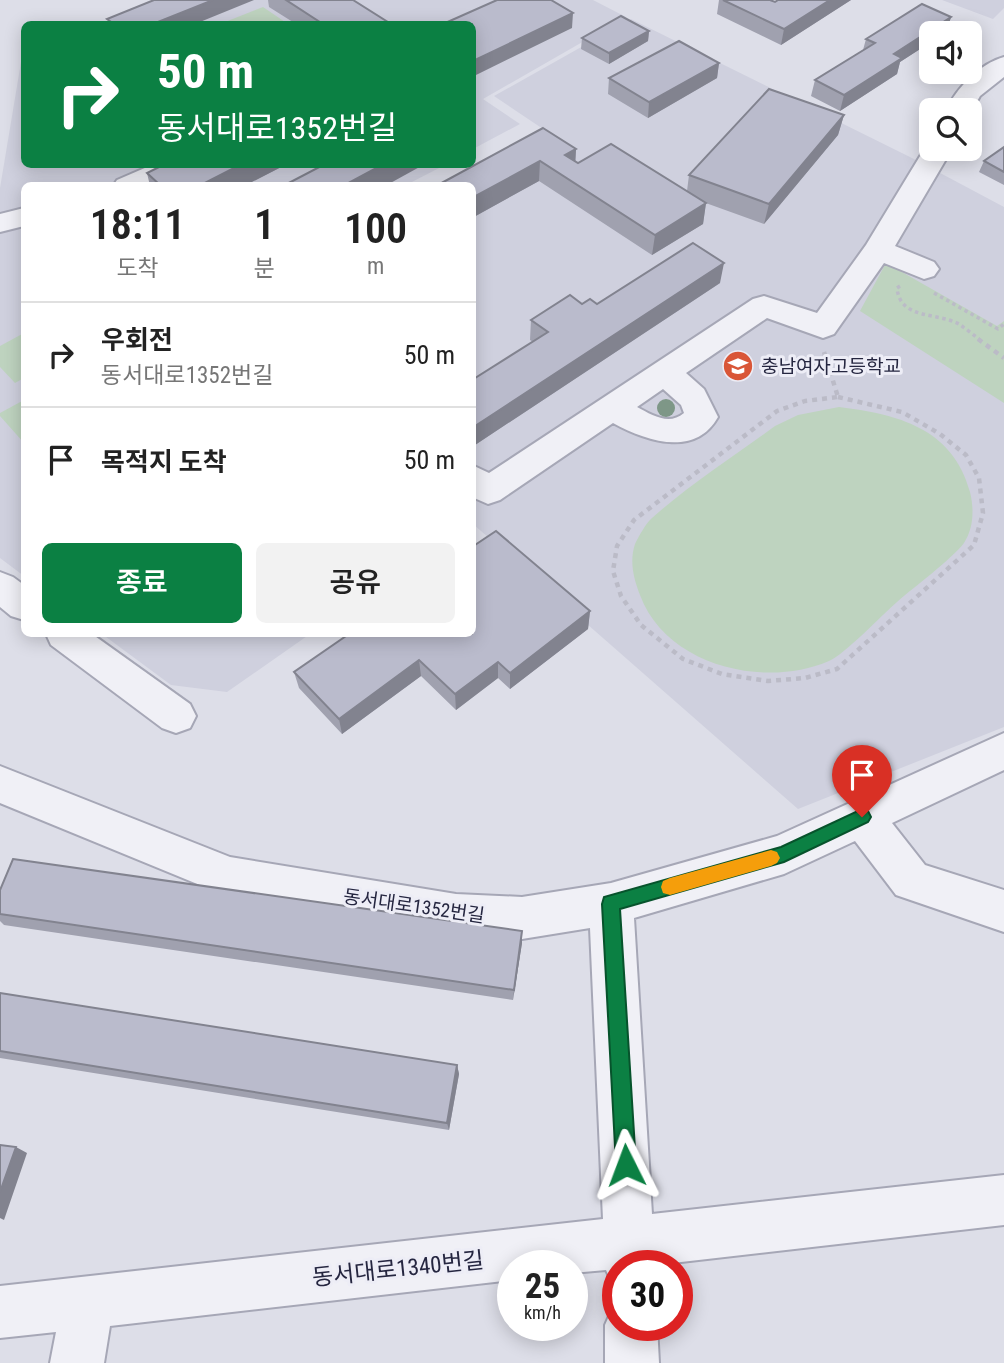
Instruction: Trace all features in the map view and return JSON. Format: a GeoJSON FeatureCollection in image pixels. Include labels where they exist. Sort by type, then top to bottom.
{"type":"FeatureCollection","features":[{"type":"Feature","properties":{"kind":"street"},"geometry":{"type":"LineString","coordinates":[[967,98],[1004,65]]}},
{"type":"Feature","properties":{"kind":"street"},"geometry":{"type":"LineString","coordinates":[[476,481],[488,491],[764,306],[823,327],[878,250],[930,161]]}},
{"type":"Feature","properties":{"kind":"street"},"geometry":{"type":"LineString","coordinates":[[136,182],[170,168]]}},
{"type":"Feature","properties":{"kind":"street"},"geometry":{"type":"LineString","coordinates":[[0,223],[21,217]]}},
{"type":"Feature","properties":{"kind":"street"},"geometry":{"type":"LineString","coordinates":[[878,250],[920,281]]}},
{"type":"Feature","properties":{"kind":"street"},"geometry":{"type":"LineString","coordinates":[[612,408],[662,431],[681,432],[694,426],[702,417],[699,405],[664,373]]}},
{"type":"Feature","properties":{"kind":"street"},"geometry":{"type":"LineString","coordinates":[[0,587],[21,603]]}},
{"type":"Feature","properties":{"kind":"street"},"geometry":{"type":"LineString","coordinates":[[68,637],[176,716]]}},
{"type":"Feature","properties":{"kind":"street","name":"동서대로1352번길"},"geometry":{"type":"LineString","coordinates":[[0,784],[229,877],[456,915],[522,918],[611,904],[784,854],[1004,751]]}},
{"type":"Feature","properties":{"kind":"street"},"geometry":{"type":"LineString","coordinates":[[862,817],[911,881],[1004,912]]}},
{"type":"Feature","properties":{"kind":"street"},"geometry":{"type":"LineString","coordinates":[[611,904],[630,1250]]}},
{"type":"Feature","properties":{"kind":"street","name":"동서대로1340번길"},"geometry":{"type":"LineString","coordinates":[[658,1250],[1004,1200]]}},
{"type":"Feature","properties":{"kind":"street","name":"동서대로1340번길"},"geometry":{"type":"LineString","coordinates":[[0,1312],[602,1256]]}},
{"type":"Feature","properties":{"kind":"street"},"geometry":{"type":"LineString","coordinates":[[77,1363],[88,1302]]}},
{"type":"Feature","properties":{"kind":"street"},"geometry":{"type":"LineString","coordinates":[[631,1341],[632,1363]]}},
{"type":"Feature","properties":{"kind":"path"},"geometry":{"type":"LineString","coordinates":[[1004,324],[998,330],[920,281],[897,292],[903,305],[911,311],[957,323],[1004,358]]}},
{"type":"Feature","properties":{"kind":"path"},"geometry":{"type":"LineString","coordinates":[[823,327],[825,354],[838,397]]}},
{"type":"Feature","properties":{"kind":"path"},"geometry":{"type":"LineString","coordinates":[[838,397],[902,412],[940,434],[966,455],[979,478],[984,513],[974,545],[837,669],[805,678],[768,681],[722,674],[682,659],[640,625],[621,596],[613,571],[617,546],[634,520],[777,411],[805,401],[838,397]]}},
{"type":"Feature","properties":{"kind":"shaded area"},"geometry":{"type":"Polygon","coordinates":[[[176,0],[593,0],[626,17],[483,99],[520,124],[476,147],[476,21],[123,21],[176,0]]]}},
{"type":"Feature","properties":{"kind":"shaded area"},"geometry":{"type":"Polygon","coordinates":[[[942,0],[1004,0],[1004,8],[993,19],[942,0]]]}},
{"type":"Feature","properties":{"kind":"shaded area","name":"충남여자고등학교"},"geometry":{"type":"Polygon","coordinates":[[[631,19],[912,158],[1004,207],[1004,727],[798,809],[476,527],[476,182],[469,182],[552,135],[494,96],[631,19]]]}},
{"type":"Feature","properties":{"kind":"shaded area"},"geometry":{"type":"Polygon","coordinates":[[[21,62],[21,168],[439,168],[412,182],[21,182],[21,574],[0,558],[0,188],[21,62]]]}},
{"type":"Feature","properties":{"kind":"shaded area"},"geometry":{"type":"Polygon","coordinates":[[[106,637],[306,637],[227,692],[171,685],[106,637]]]}},
{"type":"Feature","properties":{"kind":"green space"},"geometry":{"type":"Polygon","coordinates":[[[263,7],[284,21],[228,21],[263,7]]]}},
{"type":"Feature","properties":{"kind":"green space"},"geometry":{"type":"Polygon","coordinates":[[[886,263],[997,326],[1004,321],[1004,403],[860,311],[886,263]]]}},
{"type":"Feature","properties":{"kind":"green space"},"geometry":{"type":"Polygon","coordinates":[[[21,335],[21,380],[15,383],[0,367],[0,346],[21,335]]]}},
{"type":"Feature","properties":{"kind":"green space"},"geometry":{"type":"Polygon","coordinates":[[[21,402],[21,440],[0,416],[0,413],[21,402]]]}},
{"type":"Feature","properties":{"kind":"green space"},"geometry":{"type":"Polygon","coordinates":[[[839,407],[901,420],[920,428],[951,453],[962,470],[971,498],[971,524],[964,543],[853,643],[829,661],[804,669],[748,671],[720,665],[694,654],[671,639],[653,619],[634,577],[632,557],[635,544],[650,520],[681,494],[775,426],[798,415],[839,407]]]}},
{"type":"Feature","properties":{"kind":"building"},"geometry":{"type":"Polygon","coordinates":[[[154,0],[213,0],[160,21],[107,19],[154,0]]]}},
{"type":"Feature","properties":{"kind":"building"},"geometry":{"type":"Polygon","coordinates":[[[286,0],[353,0],[386,21],[318,21],[286,0]]]}},
{"type":"Feature","properties":{"kind":"building"},"geometry":{"type":"Polygon","coordinates":[[[497,0],[551,0],[573,13],[476,60],[476,21],[450,21],[497,0]]]}},
{"type":"Feature","properties":{"kind":"building"},"geometry":{"type":"Polygon","coordinates":[[[723,0],[775,2],[830,0],[784,29],[723,0]]]}},
{"type":"Feature","properties":{"kind":"building"},"geometry":{"type":"Polygon","coordinates":[[[922,4],[951,17],[945,21],[919,21],[919,38],[894,54],[902,58],[844,95],[815,80],[875,43],[866,39],[922,4]]]}},
{"type":"Feature","properties":{"kind":"building"},"geometry":{"type":"Polygon","coordinates":[[[621,16],[649,31],[609,53],[582,38],[621,16]]]}},
{"type":"Feature","properties":{"kind":"building"},"geometry":{"type":"Polygon","coordinates":[[[679,41],[719,63],[649,102],[609,78],[679,41]]]}},
{"type":"Feature","properties":{"kind":"building"},"geometry":{"type":"Polygon","coordinates":[[[769,89],[844,115],[769,204],[689,175],[769,89]]]}},
{"type":"Feature","properties":{"kind":"building"},"geometry":{"type":"Polygon","coordinates":[[[543,128],[576,149],[565,155],[578,163],[611,144],[706,203],[655,235],[540,161],[476,196],[476,182],[443,182],[469,168],[476,168],[476,164],[543,128]]]}},
{"type":"Feature","properties":{"kind":"building"},"geometry":{"type":"Polygon","coordinates":[[[1004,147],[1004,172],[984,161],[1004,147]]]}},
{"type":"Feature","properties":{"kind":"building"},"geometry":{"type":"Polygon","coordinates":[[[157,168],[234,168],[207,182],[157,182],[147,173],[157,168]]]}},
{"type":"Feature","properties":{"kind":"building"},"geometry":{"type":"Polygon","coordinates":[[[317,168],[377,168],[350,182],[291,182],[317,168]]]}},
{"type":"Feature","properties":{"kind":"building"},"geometry":{"type":"Polygon","coordinates":[[[693,243],[724,263],[476,425],[476,377],[548,332],[531,320],[570,295],[582,304],[590,299],[597,304],[693,243]]]}},
{"type":"Feature","properties":{"kind":"building"},"geometry":{"type":"Polygon","coordinates":[[[496,531],[590,611],[510,673],[498,662],[455,694],[419,660],[339,719],[294,672],[345,637],[476,637],[476,544],[496,531]]]}},
{"type":"Feature","properties":{"kind":"building"},"geometry":{"type":"Polygon","coordinates":[[[13,859],[522,931],[514,990],[0,914],[0,890],[13,859]]]}},
{"type":"Feature","properties":{"kind":"building"},"geometry":{"type":"Polygon","coordinates":[[[0,993],[457,1065],[447,1123],[0,1051],[0,993]]]}},
{"type":"Feature","properties":{"kind":"building"},"geometry":{"type":"Polygon","coordinates":[[[0,1145],[16,1147],[0,1192],[0,1145]]]}},
{"type":"Feature","properties":{"kind":"slow traffic"},"geometry":{"type":"LineString","coordinates":[[670,887],[771,858]]}},
{"type":"Feature","properties":{"kind":"place","name":"충남여자고등학교"},"geometry":{"type":"Point","coordinates":[738,366]}},
{"type":"Feature","properties":{"kind":"route"},"geometry":{"type":"LineString","coordinates":[[626,1165],[611,904],[784,854],[862,817]]}}]}
